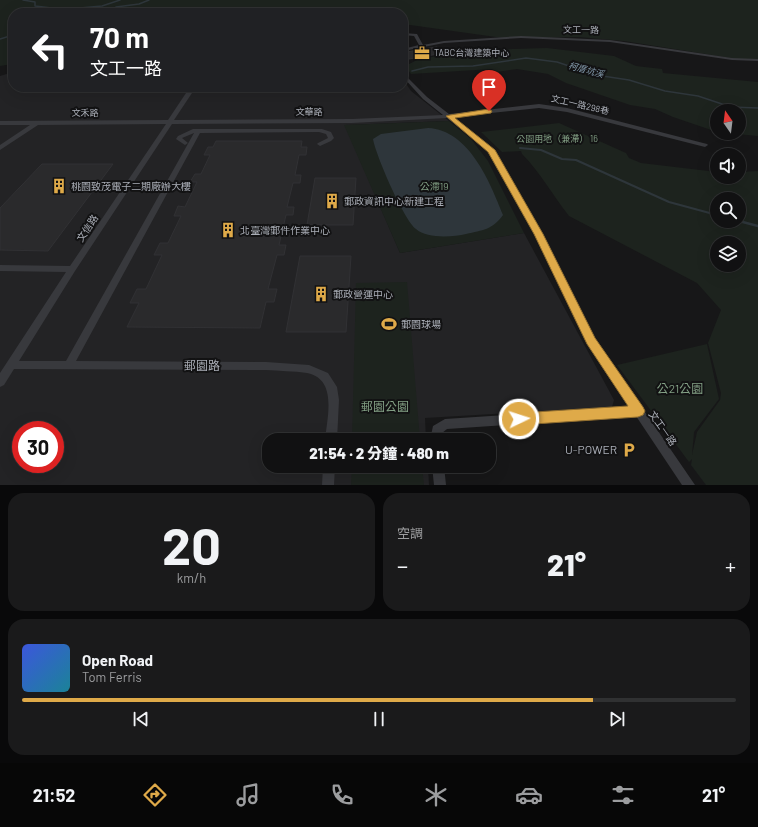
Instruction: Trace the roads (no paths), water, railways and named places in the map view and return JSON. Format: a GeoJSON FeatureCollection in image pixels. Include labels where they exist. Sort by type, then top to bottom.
{"type":"FeatureCollection","features":[{"type":"Feature","properties":{"kind":"street"},"geometry":{"type":"LineString","coordinates":[[408,34],[415,35],[422,46]]}},
{"type":"Feature","properties":{"kind":"street","name":"文工一路"},"geometry":{"type":"LineString","coordinates":[[408,49],[422,46],[501,38],[521,37],[567,40],[589,39],[627,43],[732,59],[758,60]]}},
{"type":"Feature","properties":{"kind":"street","name":"文工一路"},"geometry":{"type":"LineString","coordinates":[[408,79],[425,98],[450,116],[491,150],[539,234],[591,341],[689,485]]}},
{"type":"Feature","properties":{"kind":"street","name":"文信路"},"geometry":{"type":"LineString","coordinates":[[0,382],[72,269],[190,92]]}},
{"type":"Feature","properties":{"kind":"street","name":"文工一路298巷"},"geometry":{"type":"LineString","coordinates":[[450,116],[519,108],[552,107],[705,145]]}},
{"type":"Feature","properties":{"kind":"street","name":"文華路"},"geometry":{"type":"LineString","coordinates":[[169,122],[352,121],[450,116]]}},
{"type":"Feature","properties":{"kind":"street","name":"文禾路"},"geometry":{"type":"LineString","coordinates":[[0,123],[169,122]]}},
{"type":"Feature","properties":{"kind":"street"},"geometry":{"type":"LineString","coordinates":[[0,148],[36,123]]}},
{"type":"Feature","properties":{"kind":"street"},"geometry":{"type":"LineString","coordinates":[[185,143],[179,139],[180,137],[188,132],[198,131],[320,130],[329,133],[331,138],[330,140],[320,144]]}},
{"type":"Feature","properties":{"kind":"street"},"geometry":{"type":"LineString","coordinates":[[69,365],[198,131]]}},
{"type":"Feature","properties":{"kind":"street"},"geometry":{"type":"LineString","coordinates":[[0,268],[72,269]]}},
{"type":"Feature","properties":{"kind":"street","name":"郵園路"},"geometry":{"type":"LineString","coordinates":[[11,365],[266,366],[309,369],[324,376],[332,387],[334,400],[332,433]]}},
{"type":"Feature","properties":{"kind":"street"},"geometry":{"type":"LineString","coordinates":[[437,433],[437,430],[445,424],[638,411]]}},
{"type":"Feature","properties":{"kind":"street"},"geometry":{"type":"LineString","coordinates":[[328,485],[329,473]]}},
{"type":"Feature","properties":{"kind":"street"},"geometry":{"type":"LineString","coordinates":[[439,473],[440,485]]}},
{"type":"Feature","properties":{"kind":"waterway"},"geometry":{"type":"LineString","coordinates":[[23,0],[35,2],[35,6],[52,8]]}},
{"type":"Feature","properties":{"kind":"waterway"},"geometry":{"type":"LineString","coordinates":[[79,8],[102,6],[120,0]]}},
{"type":"Feature","properties":{"kind":"waterway"},"geometry":{"type":"LineString","coordinates":[[115,8],[139,4],[149,0]]}},
{"type":"Feature","properties":{"kind":"waterway"},"geometry":{"type":"LineString","coordinates":[[0,39],[8,37]]}},
{"type":"Feature","properties":{"kind":"waterway","name":"柯厝坑溪"},"geometry":{"type":"LineString","coordinates":[[412,71],[428,67],[473,66],[526,58],[557,62],[596,75],[629,80],[665,91],[698,96],[731,107],[758,108]]}},
{"type":"Feature","properties":{"kind":"waterway"},"geometry":{"type":"LineString","coordinates":[[520,148],[541,150],[562,159],[576,160],[669,202],[710,213]]}},
{"type":"Feature","properties":{"kind":"waterway"},"geometry":{"type":"LineString","coordinates":[[746,223],[758,226]]}},
{"type":"Feature","properties":{"kind":"place","name":"TABC台灣建築中心"},"geometry":{"type":"Point","coordinates":[422,53]}},
{"type":"Feature","properties":{"kind":"place","name":"桃園致茂電子二期廠辦大樓"},"geometry":{"type":"Point","coordinates":[59,186]}},
{"type":"Feature","properties":{"kind":"place","name":"郵政資訊中心新建工程"},"geometry":{"type":"Point","coordinates":[332,201]}},
{"type":"Feature","properties":{"kind":"place","name":"北臺灣郵件作業中心"},"geometry":{"type":"Point","coordinates":[228,230]}},
{"type":"Feature","properties":{"kind":"place","name":"郵政營運中心"},"geometry":{"type":"Point","coordinates":[321,294]}},
{"type":"Feature","properties":{"kind":"place","name":"郵園球場"},"geometry":{"type":"Point","coordinates":[389,324]}},
{"type":"Feature","properties":{"kind":"place","name":"U-POWER"},"geometry":{"type":"Point","coordinates":[629,450]}},
{"type":"Feature","properties":{"kind":"park label","name":"公園用地（兼滯） 16"},"geometry":{"type":"Point","coordinates":[557,139]}},
{"type":"Feature","properties":{"kind":"park label","name":"公滯19"},"geometry":{"type":"Point","coordinates":[434,186]}},
{"type":"Feature","properties":{"kind":"park label","name":"公21公園"},"geometry":{"type":"Point","coordinates":[680,389]}},
{"type":"Feature","properties":{"kind":"park label","name":"郵園公園"},"geometry":{"type":"Point","coordinates":[385,407]}}]}
